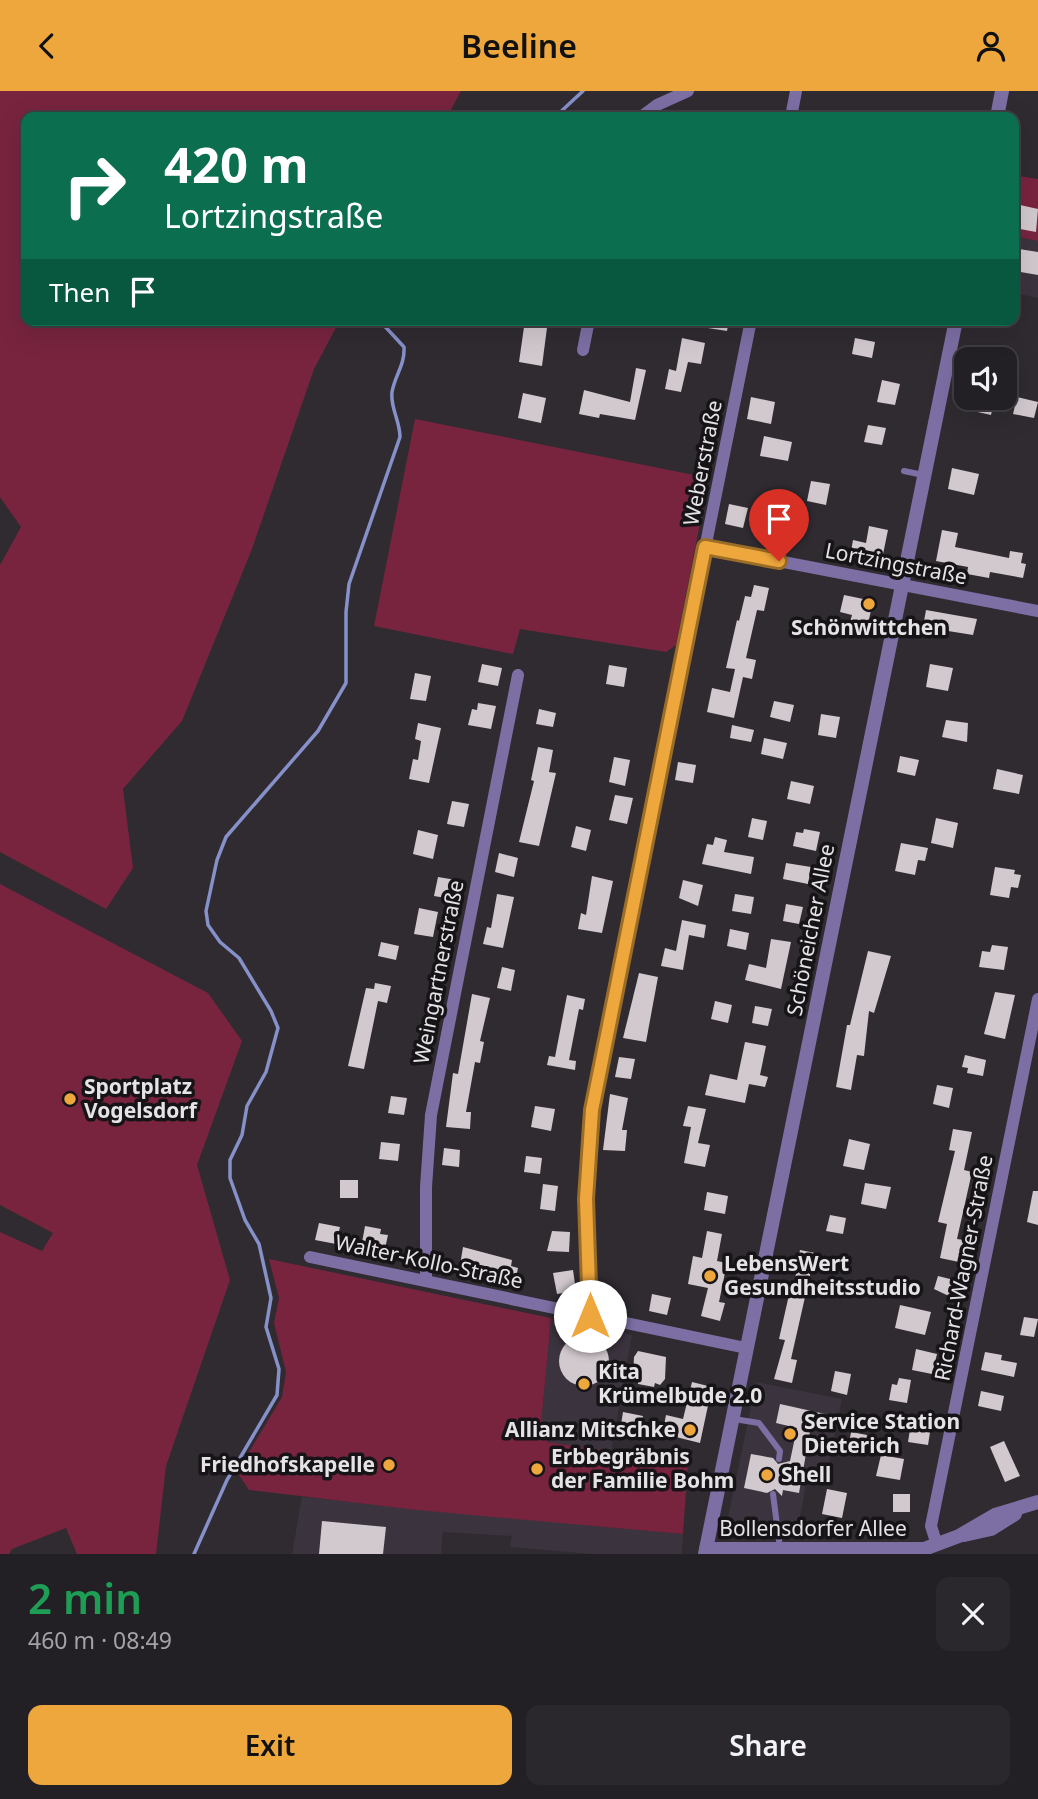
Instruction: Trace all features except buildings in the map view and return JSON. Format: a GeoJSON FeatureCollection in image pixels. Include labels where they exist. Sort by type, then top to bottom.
{"type":"FeatureCollection","features":[{"type":"Feature","properties":{"kind":"street"},"geometry":{"type":"LineString","coordinates":[[648,112],[688,91]]}},
{"type":"Feature","properties":{"kind":"street"},"geometry":{"type":"LineString","coordinates":[[792,112],[796,91]]}},
{"type":"Feature","properties":{"kind":"street"},"geometry":{"type":"LineString","coordinates":[[998,112],[1002,91]]}},
{"type":"Feature","properties":{"kind":"street"},"geometry":{"type":"LineString","coordinates":[[583,350],[588,326]]}},
{"type":"Feature","properties":{"kind":"street","name":"Weberstraße"},"geometry":{"type":"LineString","coordinates":[[590,1316],[586,1199],[592,1110],[750,326]]}},
{"type":"Feature","properties":{"kind":"street","name":"Schöneicher Allee"},"geometry":{"type":"LineString","coordinates":[[706,1551],[955,326]]}},
{"type":"Feature","properties":{"kind":"street","name":"Lortzingstraße"},"geometry":{"type":"LineString","coordinates":[[705,547],[1038,611]]}},
{"type":"Feature","properties":{"kind":"street","name":"Weingartnerstraße"},"geometry":{"type":"LineString","coordinates":[[426,1280],[426,1187],[431,1115],[518,675]]}},
{"type":"Feature","properties":{"kind":"street","name":"Richard-Wagner-Straße"},"geometry":{"type":"LineString","coordinates":[[928,1549],[1038,999]]}},
{"type":"Feature","properties":{"kind":"street","name":"Walter-Kollo-Straße"},"geometry":{"type":"LineString","coordinates":[[310,1257],[746,1348]]}},
{"type":"Feature","properties":{"kind":"street","name":"Bollensdorfer Allee"},"geometry":{"type":"LineString","coordinates":[[706,1551],[928,1549],[959,1536],[995,1515],[1038,1502]]}},
{"type":"Feature","properties":{"kind":"lane"},"geometry":{"type":"LineString","coordinates":[[904,471],[925,475]]}},
{"type":"Feature","properties":{"kind":"lane"},"geometry":{"type":"LineString","coordinates":[[733,1418],[759,1423],[780,1451],[779,1459]]}},
{"type":"Feature","properties":{"kind":"lane"},"geometry":{"type":"LineString","coordinates":[[773,1494],[780,1550]]}},
{"type":"Feature","properties":{"kind":"shaded area"},"geometry":{"type":"Polygon","coordinates":[[[0,91],[461,91],[450,112],[21,112],[21,326],[337,326],[314,369],[252,549],[182,721],[123,789],[133,868],[106,909],[0,852],[0,565],[21,527],[0,497],[0,91]]]}},
{"type":"Feature","properties":{"kind":"shaded area"},"geometry":{"type":"Polygon","coordinates":[[[1019,176],[1038,179],[1038,241],[1019,237],[1019,176]]]}},
{"type":"Feature","properties":{"kind":"shaded area"},"geometry":{"type":"Polygon","coordinates":[[[1019,237],[1038,241],[1038,298],[1019,294],[1019,237]]]}},
{"type":"Feature","properties":{"kind":"shaded area"},"geometry":{"type":"Polygon","coordinates":[[[415,419],[709,478],[676,645],[666,652],[520,629],[513,654],[374,626],[415,419]]]}},
{"type":"Feature","properties":{"kind":"shaded area"},"geometry":{"type":"Polygon","coordinates":[[[0,884],[208,993],[242,1041],[197,1165],[230,1280],[166,1466],[156,1554],[77,1554],[66,1528],[12,1549],[9,1554],[0,1554],[0,1232],[42,1251],[53,1233],[0,1205],[0,884]]]}},
{"type":"Feature","properties":{"kind":"shaded area"},"geometry":{"type":"Polygon","coordinates":[[[269,1259],[551,1318],[541,1425],[548,1427],[547,1442],[688,1463],[683,1534],[417,1510],[249,1490],[237,1472],[282,1397],[286,1372],[274,1323],[279,1298],[269,1259]]]}},
{"type":"Feature","properties":{"kind":"shaded area","name":"Kita Krümelbude 2.0"},"geometry":{"type":"Polygon","coordinates":[[[551,1318],[632,1335],[611,1452],[547,1442],[541,1426],[551,1318]]]}},
{"type":"Feature","properties":{"kind":"shaded area","name":"Service Station Dieterich"},"geometry":{"type":"Polygon","coordinates":[[[756,1382],[842,1399],[827,1473],[809,1470],[798,1526],[734,1527],[728,1518],[756,1382]]]}},
{"type":"Feature","properties":{"kind":"shaded area"},"geometry":{"type":"Polygon","coordinates":[[[302,1497],[683,1534],[682,1554],[592,1554],[510,1547],[512,1536],[443,1532],[441,1554],[292,1554],[302,1497]]]}},
{"type":"Feature","properties":{"kind":"waterway"},"geometry":{"type":"LineString","coordinates":[[560,112],[583,91]]}},
{"type":"Feature","properties":{"kind":"waterway"},"geometry":{"type":"LineString","coordinates":[[194,1554],[227,1480],[277,1395],[279,1369],[266,1327],[271,1298],[259,1244],[245,1220],[230,1178],[230,1160],[242,1135],[247,1106],[266,1072],[278,1028],[271,1011],[239,958],[220,942],[208,925],[206,911],[217,860],[226,837],[318,731],[346,683],[346,612],[349,584],[400,437],[392,392],[403,359],[404,347],[385,326]]}},
{"type":"Feature","properties":{"kind":"place","name":"Schönwittchen"},"geometry":{"type":"Point","coordinates":[869,604]}},
{"type":"Feature","properties":{"kind":"place","name":"Sportplatz Vogelsdorf"},"geometry":{"type":"Point","coordinates":[70,1099]}},
{"type":"Feature","properties":{"kind":"place","name":"LebensWert Gesundheitsstudio"},"geometry":{"type":"Point","coordinates":[710,1276]}},
{"type":"Feature","properties":{"kind":"place","name":"Kita Krümelbude 2.0"},"geometry":{"type":"Point","coordinates":[584,1384]}},
{"type":"Feature","properties":{"kind":"place","name":"Allianz Mitschke"},"geometry":{"type":"Point","coordinates":[690,1430]}},
{"type":"Feature","properties":{"kind":"place","name":"Service Station Dieterich"},"geometry":{"type":"Point","coordinates":[790,1434]}},
{"type":"Feature","properties":{"kind":"place","name":"Friedhofskapelle"},"geometry":{"type":"Point","coordinates":[389,1465]}},
{"type":"Feature","properties":{"kind":"place","name":"Erbbegräbnis der Familie Bohm"},"geometry":{"type":"Point","coordinates":[537,1469]}},
{"type":"Feature","properties":{"kind":"place","name":"Shell"},"geometry":{"type":"Point","coordinates":[767,1475]}},
{"type":"Feature","properties":{"kind":"route"},"geometry":{"type":"LineString","coordinates":[[590,1316],[586,1199],[592,1110],[705,547],[779,561]]}}]}
